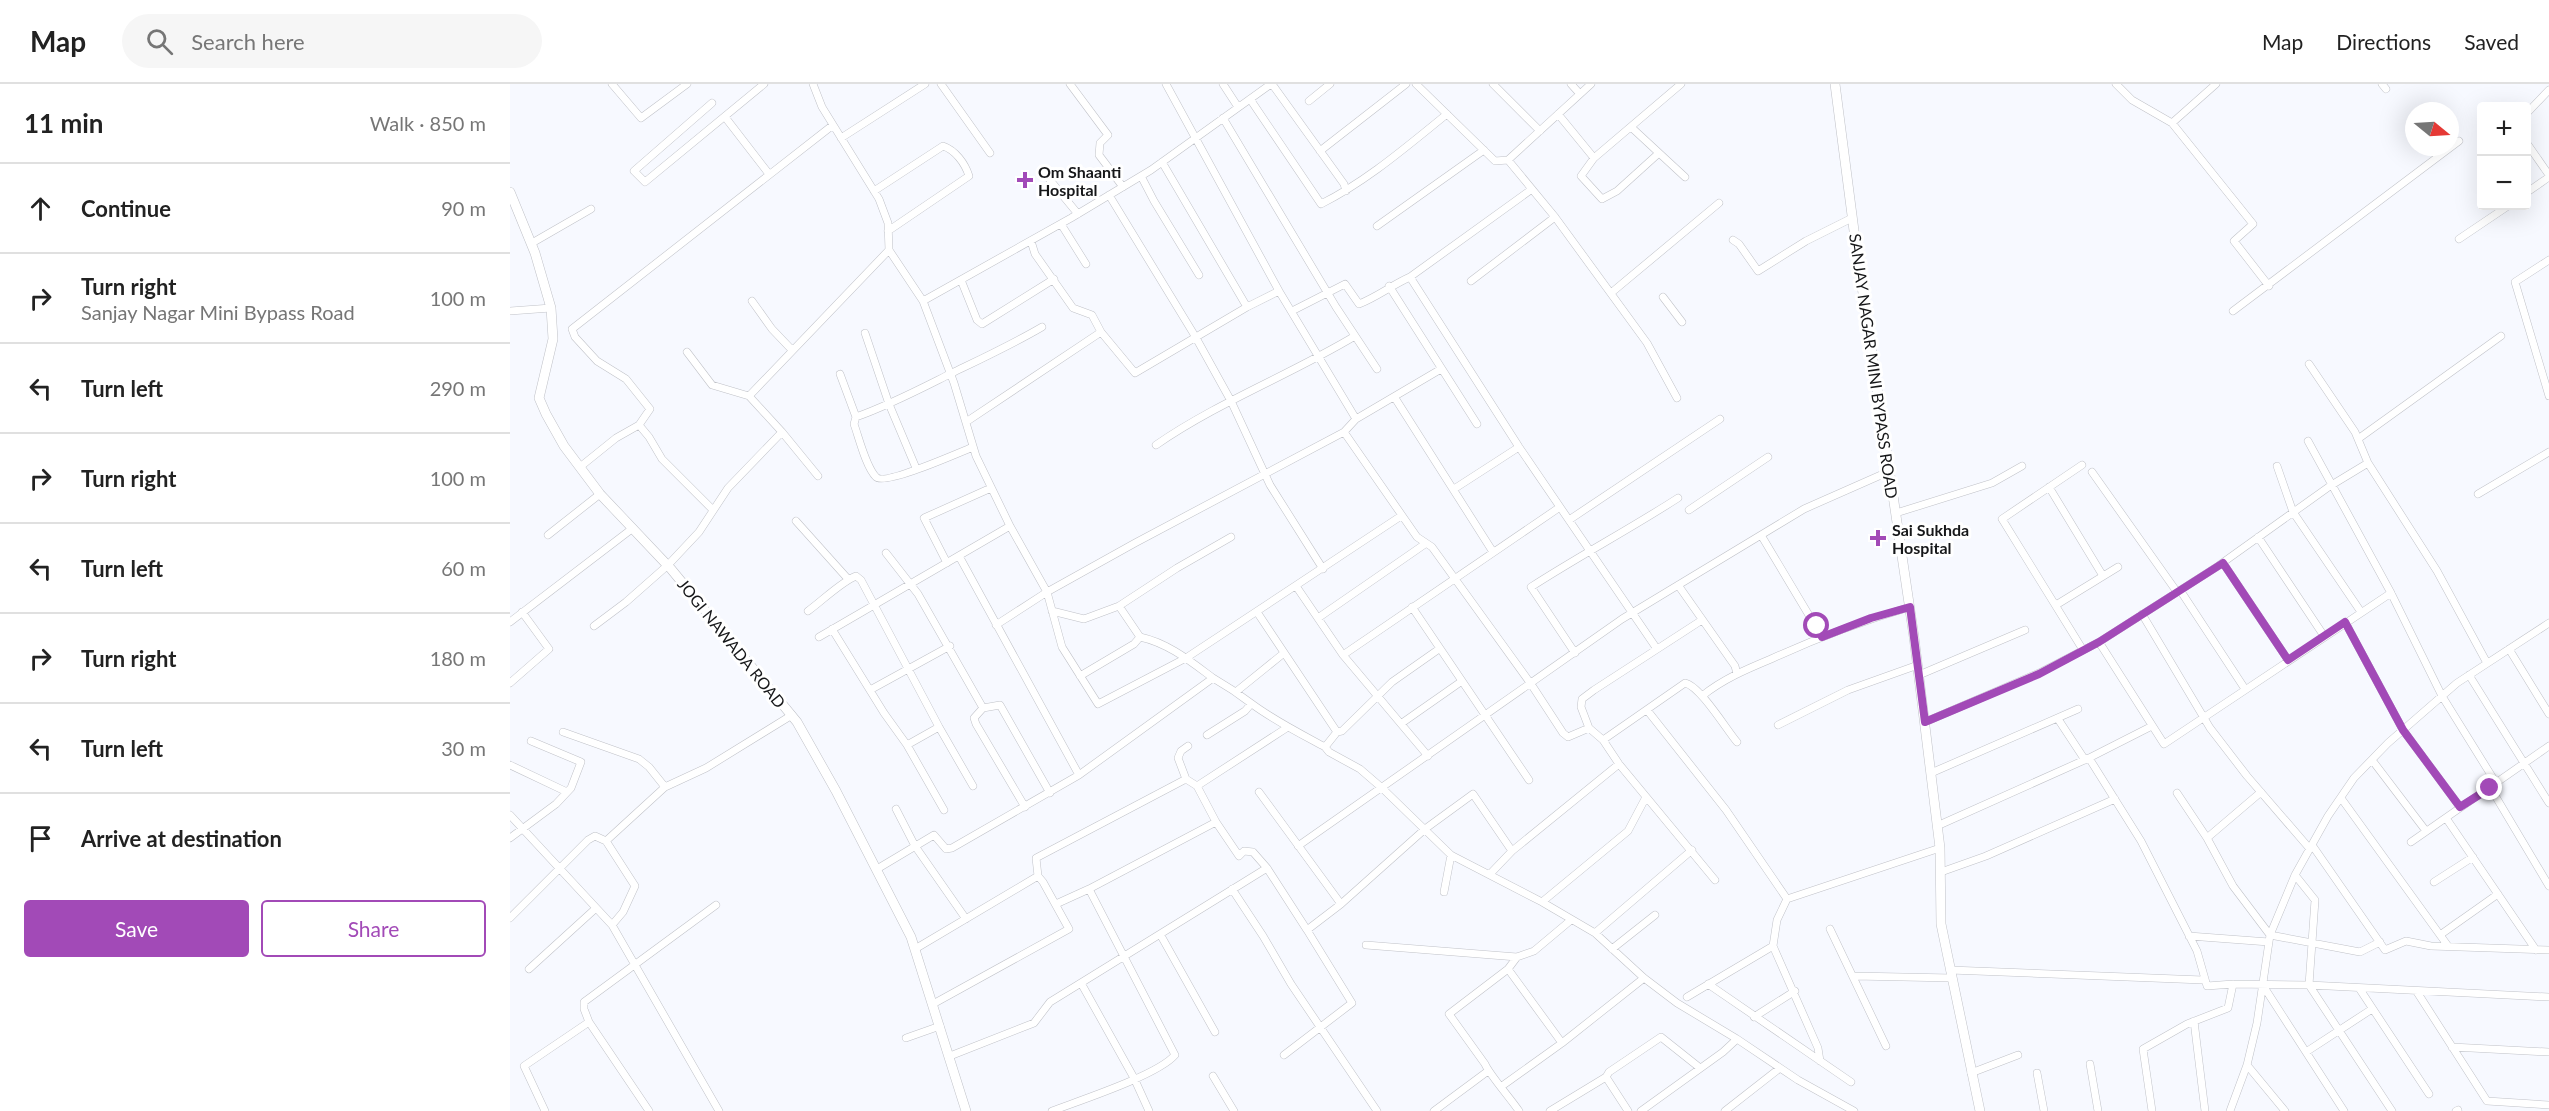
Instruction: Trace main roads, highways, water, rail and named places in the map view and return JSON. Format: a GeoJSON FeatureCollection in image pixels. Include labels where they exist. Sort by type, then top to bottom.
{"type":"FeatureCollection","features":[{"type":"Feature","properties":{"kind":"place","name":"Om Shaanti Hospital"},"geometry":{"type":"Point","coordinates":[1025,180]}},
{"type":"Feature","properties":{"kind":"place","name":"Sai Sukhda Hospital"},"geometry":{"type":"Point","coordinates":[1878,538]}}]}
